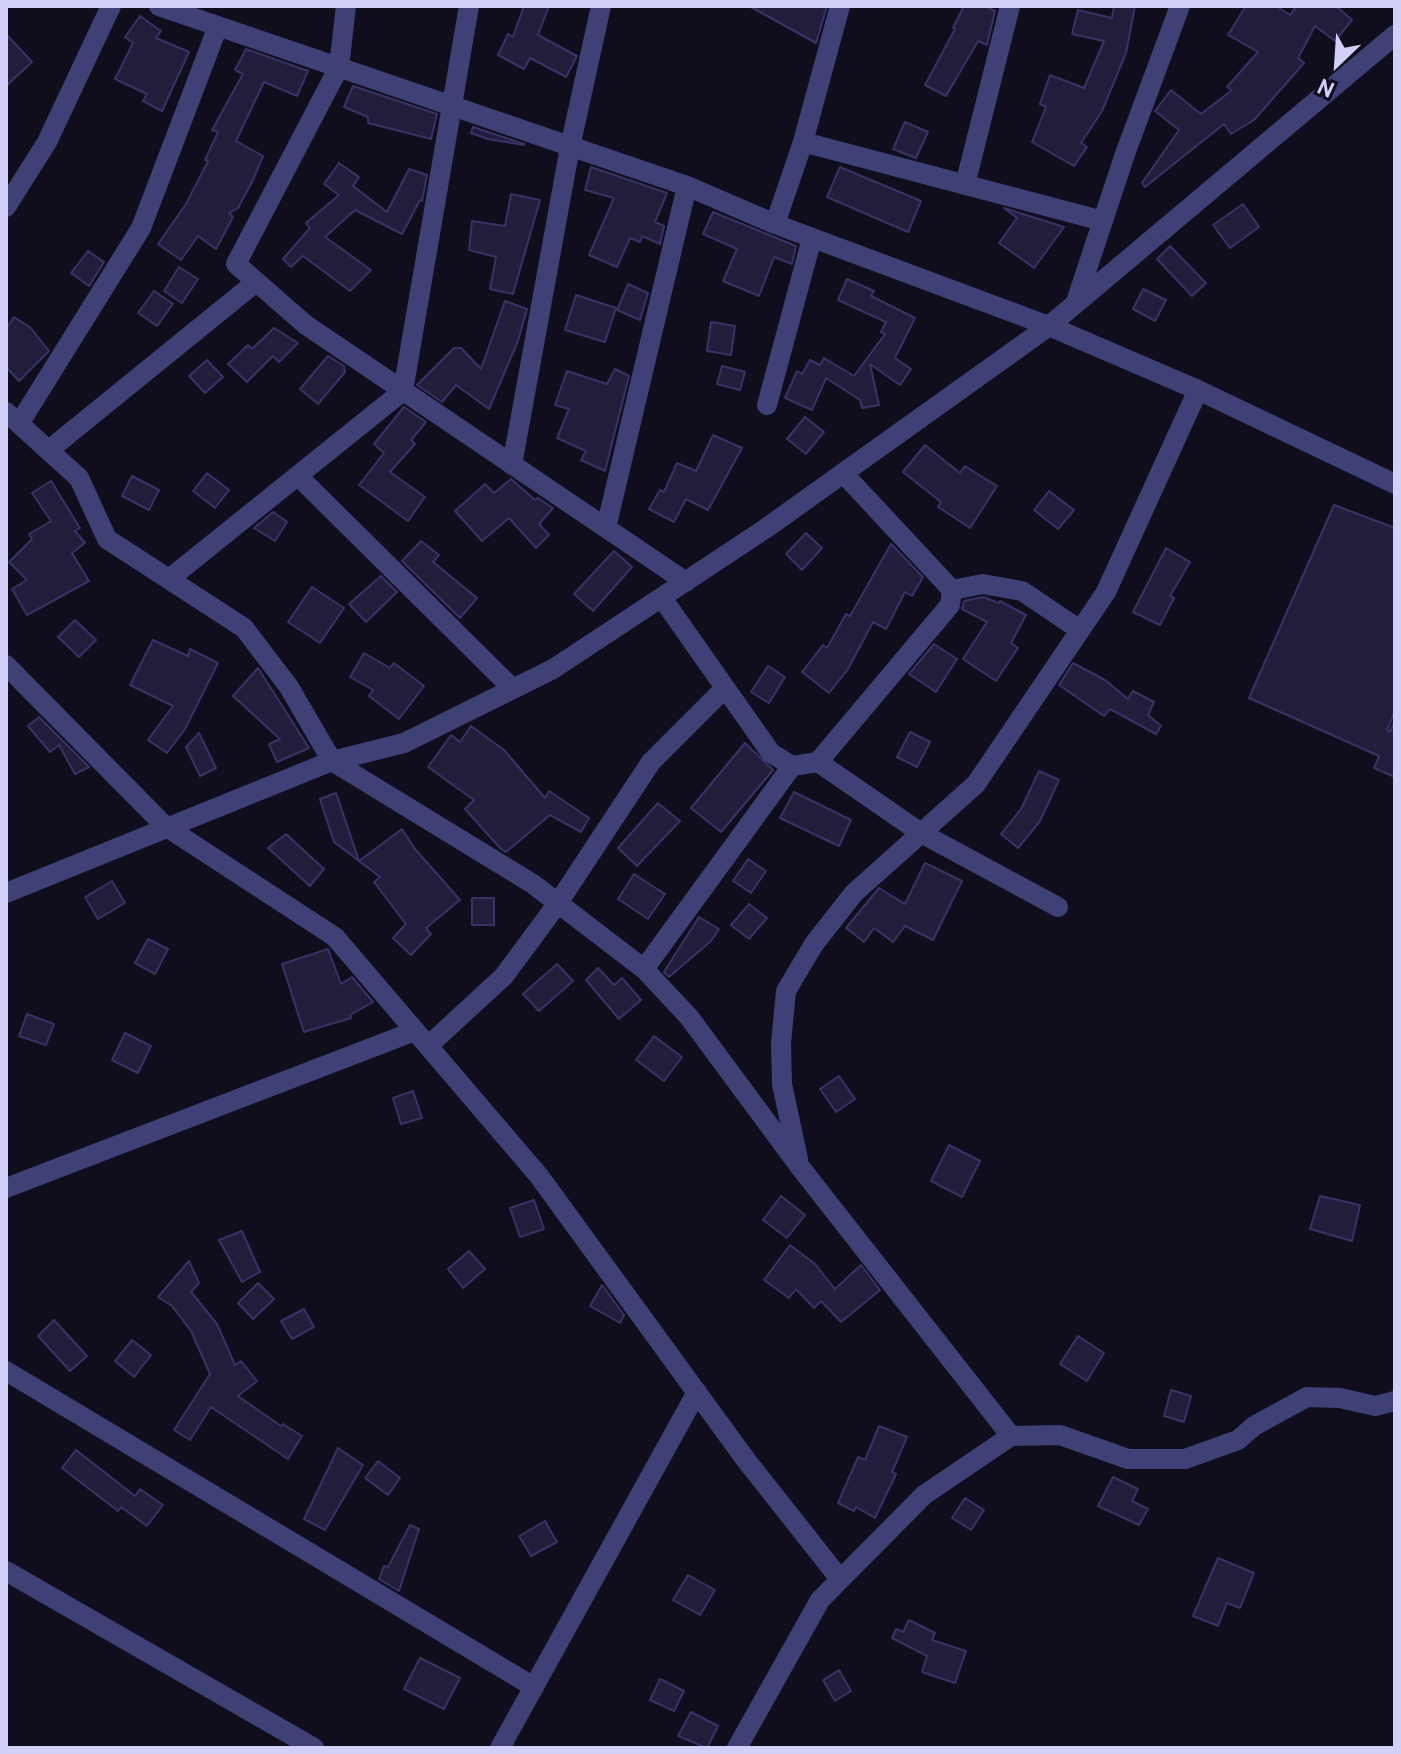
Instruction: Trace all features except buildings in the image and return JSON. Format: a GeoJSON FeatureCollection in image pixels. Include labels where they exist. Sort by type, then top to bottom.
{"type":"FeatureCollection","features":[{"type":"Feature","properties":{"kind":"street"},"geometry":{"type":"LineString","coordinates":[[6,207],[47,142],[111,6]]}},
{"type":"Feature","properties":{"kind":"street"},"geometry":{"type":"LineString","coordinates":[[159,6],[210,18],[339,67],[687,186],[775,224],[1049,326],[1198,390],[1395,484]]}},
{"type":"Feature","properties":{"kind":"street"},"geometry":{"type":"LineString","coordinates":[[346,6],[339,67],[236,264],[306,325],[686,582]]}},
{"type":"Feature","properties":{"kind":"street"},"geometry":{"type":"LineString","coordinates":[[169,579],[403,391],[469,6]]}},
{"type":"Feature","properties":{"kind":"street"},"geometry":{"type":"LineString","coordinates":[[512,465],[570,147],[601,6]]}},
{"type":"Feature","properties":{"kind":"street"},"geometry":{"type":"LineString","coordinates":[[775,224],[803,142],[840,6]]}},
{"type":"Feature","properties":{"kind":"street"},"geometry":{"type":"LineString","coordinates":[[965,185],[1010,6]]}},
{"type":"Feature","properties":{"kind":"street"},"geometry":{"type":"LineString","coordinates":[[1076,302],[1180,6]]}},
{"type":"Feature","properties":{"kind":"street"},"geometry":{"type":"LineString","coordinates":[[210,18],[141,228],[13,418],[79,478],[107,539],[244,628],[289,687],[332,761],[558,903],[644,969],[689,1017],[800,1167],[1011,1436]]}},
{"type":"Feature","properties":{"kind":"street"},"geometry":{"type":"LineString","coordinates":[[6,893],[165,826],[332,761],[404,743],[553,669],[686,582],[1049,326],[1395,35]]}},
{"type":"Feature","properties":{"kind":"street"},"geometry":{"type":"LineString","coordinates":[[803,142],[1103,221]]}},
{"type":"Feature","properties":{"kind":"street"},"geometry":{"type":"LineString","coordinates":[[606,528],[687,186]]}},
{"type":"Feature","properties":{"kind":"street"},"geometry":{"type":"LineString","coordinates":[[767,405],[812,238]]}},
{"type":"Feature","properties":{"kind":"street"},"geometry":{"type":"LineString","coordinates":[[49,450],[256,282]]}},
{"type":"Feature","properties":{"kind":"street"},"geometry":{"type":"LineString","coordinates":[[800,1167],[782,1084],[781,1043],[786,991],[814,944],[854,893],[976,784],[1106,592],[1198,390]]}},
{"type":"Feature","properties":{"kind":"street"},"geometry":{"type":"LineString","coordinates":[[843,473],[952,590]]}},
{"type":"Feature","properties":{"kind":"street"},"geometry":{"type":"LineString","coordinates":[[298,476],[513,689]]}},
{"type":"Feature","properties":{"kind":"street"},"geometry":{"type":"LineString","coordinates":[[952,590],[983,584],[1022,591],[1080,630]]}},
{"type":"Feature","properties":{"kind":"street"},"geometry":{"type":"LineString","coordinates":[[662,598],[771,753],[792,766],[818,762],[950,605],[952,590]]}},
{"type":"Feature","properties":{"kind":"street"},"geometry":{"type":"LineString","coordinates":[[6,665],[165,826],[335,937],[539,1176],[697,1392],[840,1579]]}},
{"type":"Feature","properties":{"kind":"street"},"geometry":{"type":"LineString","coordinates":[[6,1188],[422,1038],[504,976],[558,903],[651,762],[724,689]]}},
{"type":"Feature","properties":{"kind":"street"},"geometry":{"type":"LineString","coordinates":[[818,762],[921,833],[1058,907]]}},
{"type":"Feature","properties":{"kind":"street"},"geometry":{"type":"LineString","coordinates":[[644,969],[792,766]]}},
{"type":"Feature","properties":{"kind":"street"},"geometry":{"type":"LineString","coordinates":[[6,1371],[534,1687]]}},
{"type":"Feature","properties":{"kind":"street"},"geometry":{"type":"LineString","coordinates":[[500,1748],[697,1392]]}},
{"type":"Feature","properties":{"kind":"street"},"geometry":{"type":"LineString","coordinates":[[737,1748],[820,1600],[924,1495],[1011,1436],[1060,1435],[1128,1459],[1185,1459],[1238,1440],[1254,1426],[1307,1397],[1340,1398],[1375,1406],[1395,1401]]}},
{"type":"Feature","properties":{"kind":"street"},"geometry":{"type":"LineString","coordinates":[[6,1571],[314,1748]]}}]}
